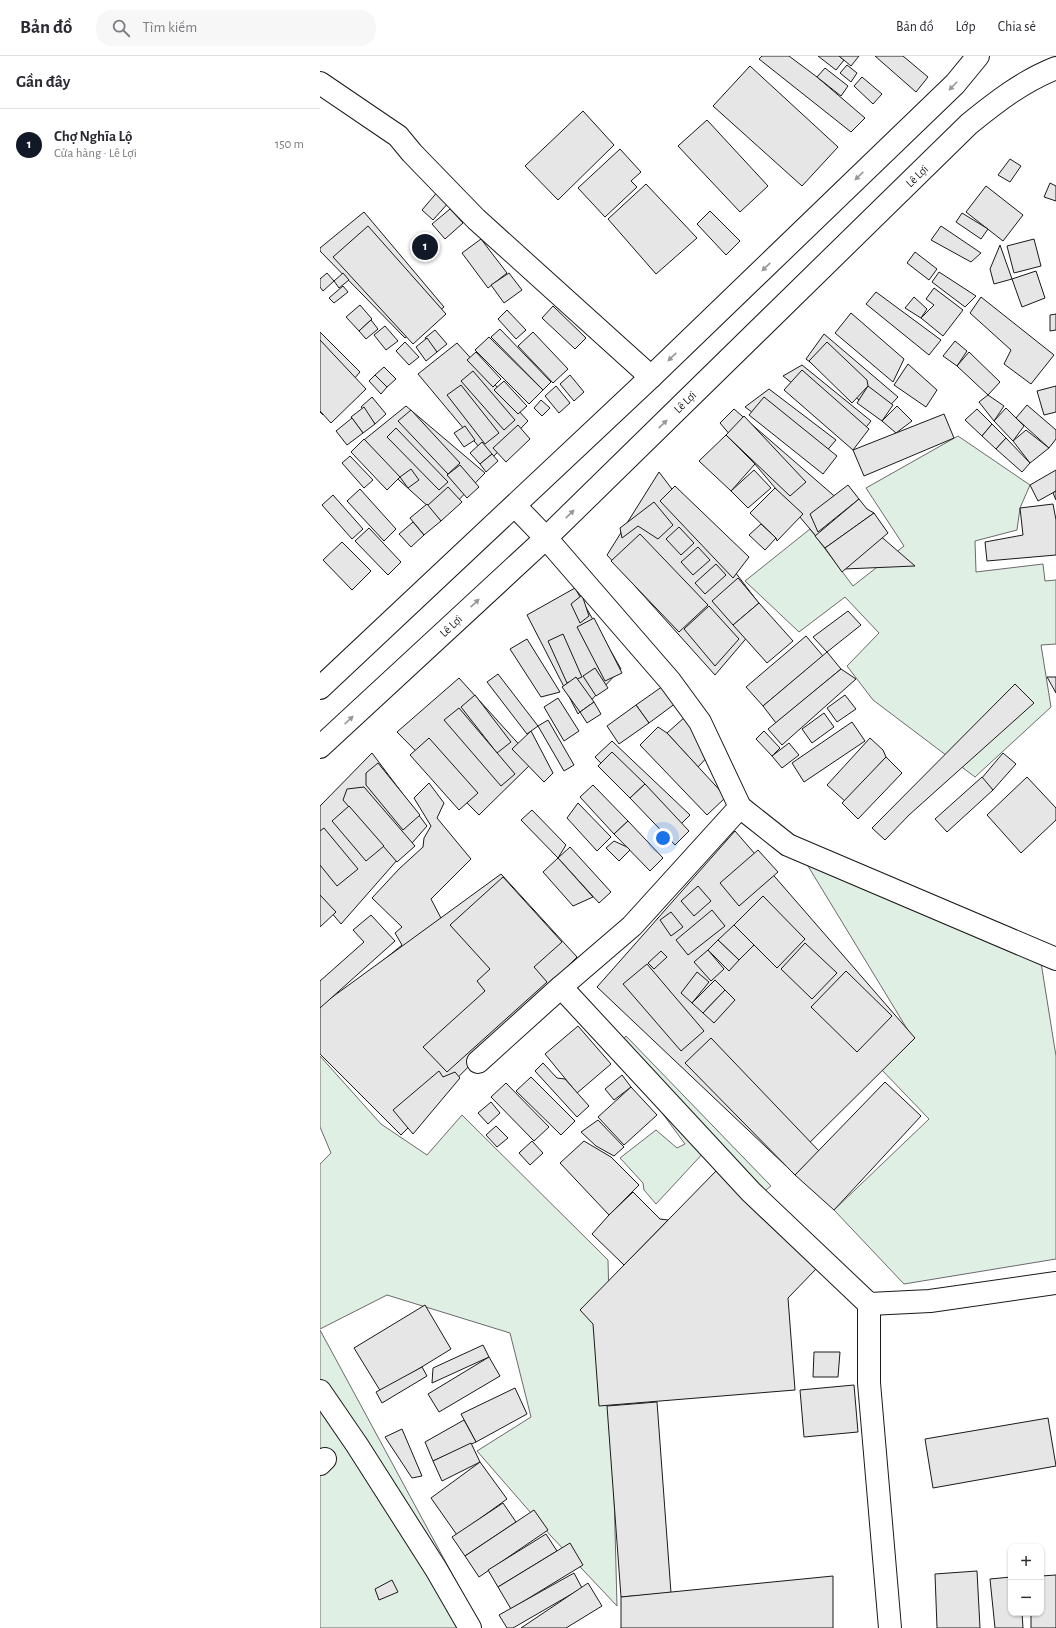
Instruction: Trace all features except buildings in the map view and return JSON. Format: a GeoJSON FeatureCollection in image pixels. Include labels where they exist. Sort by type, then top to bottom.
{"type":"FeatureCollection","features":[{"type":"Feature","properties":{"kind":"street"},"geometry":{"type":"LineString","coordinates":[[320,688],[651,378],[955,84],[978,56]]}},
{"type":"Feature","properties":{"kind":"street","name":"Lê Lợi"},"geometry":{"type":"LineString","coordinates":[[320,746],[546,538],[969,124],[1019,86],[1056,68]]}},
{"type":"Feature","properties":{"kind":"street"},"geometry":{"type":"LineString","coordinates":[[320,83],[398,136],[412,153],[476,219],[651,378]]}},
{"type":"Feature","properties":{"kind":"street"},"geometry":{"type":"LineString","coordinates":[[515,506],[546,538],[670,681],[700,722],[740,808],[788,845],[1056,959]]}},
{"type":"Feature","properties":{"kind":"street"},"geometry":{"type":"LineString","coordinates":[[478,1062],[561,986],[632,926],[740,808]]}},
{"type":"Feature","properties":{"kind":"street"},"geometry":{"type":"LineString","coordinates":[[561,986],[752,1192],[869,1304],[869,1383],[890,1628]]}},
{"type":"Feature","properties":{"kind":"street"},"geometry":{"type":"LineString","coordinates":[[869,1304],[930,1301],[1056,1283]]}},
{"type":"Feature","properties":{"kind":"street"},"geometry":{"type":"LineString","coordinates":[[320,1391],[357,1445],[428,1556],[470,1628]]}},
{"type":"Feature","properties":{"kind":"green space"},"geometry":{"type":"Polygon","coordinates":[[[958,436],[1030,485],[1020,508],[1017,530],[975,541],[976,572],[1043,564],[1045,581],[1056,580],[1056,644],[1041,645],[1051,707],[975,777],[873,700],[847,666],[879,633],[845,597],[799,632],[745,581],[810,529],[853,586],[904,546],[866,488],[958,436]]]}},
{"type":"Feature","properties":{"kind":"green space"},"geometry":{"type":"Polygon","coordinates":[[[797,848],[1039,950],[1056,1056],[1056,1259],[904,1284],[834,1210],[929,1119],[880,1068],[912,1037],[797,848]]]}},
{"type":"Feature","properties":{"kind":"green space"},"geometry":{"type":"Polygon","coordinates":[[[626,1036],[771,1186],[756,1198],[706,1150],[656,1204],[644,1190],[643,1183],[620,1158],[656,1130],[677,1148],[685,1144],[615,1049],[626,1036]]]}},
{"type":"Feature","properties":{"kind":"green space"},"geometry":{"type":"Polygon","coordinates":[[[320,1056],[381,1124],[427,1155],[462,1115],[608,1260],[617,1606],[551,1536],[477,1451],[531,1417],[510,1333],[387,1295],[320,1329],[320,1164],[331,1153],[320,1127],[320,1056]]]}},
{"type":"Feature","properties":{"kind":"green space"},"geometry":{"type":"Polygon","coordinates":[[[320,1330],[476,1618],[465,1628],[320,1628],[320,1330]]]}},
{"type":"Feature","properties":{"kind":"place","name":"Chợ Nghĩa Lộ"},"geometry":{"type":"Point","coordinates":[425,247]}}]}
